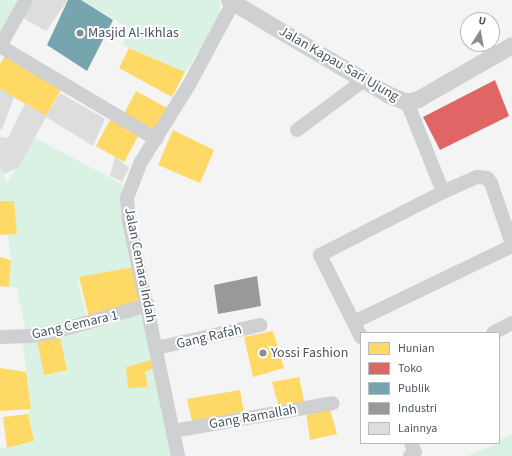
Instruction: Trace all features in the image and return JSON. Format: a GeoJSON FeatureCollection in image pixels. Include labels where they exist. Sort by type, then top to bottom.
{"type":"FeatureCollection","features":[{"type":"Feature","properties":{"kind":"street"},"geometry":{"type":"LineString","coordinates":[[26,0],[0,46],[156,139]]}},
{"type":"Feature","properties":{"kind":"street","name":"Jalan Kapau Sari Ujung"},"geometry":{"type":"LineString","coordinates":[[231,1],[364,80],[407,102],[418,100],[512,45]]}},
{"type":"Feature","properties":{"kind":"street","name":"Jalan Cemara Indah"},"geometry":{"type":"LineString","coordinates":[[178,456],[148,305],[126,206],[134,177],[231,1]]}},
{"type":"Feature","properties":{"kind":"street"},"geometry":{"type":"LineString","coordinates":[[297,130],[364,80]]}},
{"type":"Feature","properties":{"kind":"street"},"geometry":{"type":"LineString","coordinates":[[407,102],[443,192]]}},
{"type":"Feature","properties":{"kind":"street"},"geometry":{"type":"LineString","coordinates":[[354,322],[512,245],[491,183],[487,178],[478,177],[443,192],[320,255],[360,335]]}},
{"type":"Feature","properties":{"kind":"street","name":"Gang Cemara 1"},"geometry":{"type":"LineString","coordinates":[[0,337],[31,336],[58,331],[148,305]]}},
{"type":"Feature","properties":{"kind":"street"},"geometry":{"type":"LineString","coordinates":[[496,332],[512,323]]}},
{"type":"Feature","properties":{"kind":"street","name":"Gang Rafah"},"geometry":{"type":"LineString","coordinates":[[156,348],[261,325]]}},
{"type":"Feature","properties":{"kind":"street","name":"Gang Ramallah"},"geometry":{"type":"LineString","coordinates":[[172,430],[333,403]]}},
{"type":"Feature","properties":{"kind":"green space"},"geometry":{"type":"Polygon","coordinates":[[[0,0],[18,0],[0,31],[0,0]]]}},
{"type":"Feature","properties":{"kind":"green space"},"geometry":{"type":"Polygon","coordinates":[[[81,0],[220,0],[220,19],[185,72],[123,45],[129,28],[81,0]]]}},
{"type":"Feature","properties":{"kind":"green space"},"geometry":{"type":"Polygon","coordinates":[[[35,138],[124,185],[121,203],[134,267],[77,278],[87,319],[26,332],[17,288],[9,287],[11,260],[8,235],[17,234],[14,201],[0,201],[0,168],[7,182],[35,138]]]}},
{"type":"Feature","properties":{"kind":"green space"},"geometry":{"type":"Polygon","coordinates":[[[143,315],[175,456],[0,456],[0,449],[34,440],[28,414],[31,409],[22,336],[143,315]]]}},
{"type":"Feature","properties":{"kind":"green space"},"geometry":{"type":"Polygon","coordinates":[[[512,434],[512,456],[467,456],[500,444],[500,440],[512,434]]]}},
{"type":"Feature","properties":{"kind":"building: Hunian"},"geometry":{"type":"Polygon","coordinates":[[[129,48],[185,72],[172,97],[119,68],[129,48]]]}},
{"type":"Feature","properties":{"kind":"building: Hunian"},"geometry":{"type":"Polygon","coordinates":[[[6,54],[62,88],[46,116],[0,89],[0,64],[6,54]]]}},
{"type":"Feature","properties":{"kind":"building: Hunian"},"geometry":{"type":"Polygon","coordinates":[[[136,91],[167,108],[155,133],[124,114],[136,91]]]}},
{"type":"Feature","properties":{"kind":"building: Hunian"},"geometry":{"type":"Polygon","coordinates":[[[112,116],[140,133],[124,162],[96,146],[112,116]]]}},
{"type":"Feature","properties":{"kind":"building: Hunian"},"geometry":{"type":"Polygon","coordinates":[[[173,130],[214,150],[200,183],[158,165],[173,130]]]}},
{"type":"Feature","properties":{"kind":"building: Hunian"},"geometry":{"type":"Polygon","coordinates":[[[0,201],[14,201],[17,234],[0,235],[0,201]]]}},
{"type":"Feature","properties":{"kind":"building: Hunian"},"geometry":{"type":"Polygon","coordinates":[[[0,257],[11,260],[9,287],[0,286],[0,257]]]}},
{"type":"Feature","properties":{"kind":"building: Hunian"},"geometry":{"type":"Polygon","coordinates":[[[134,267],[140,300],[89,318],[79,277],[134,267]]]}},
{"type":"Feature","properties":{"kind":"building: Hunian","name":"Yossi Fashion"},"geometry":{"type":"Polygon","coordinates":[[[273,331],[284,368],[253,377],[244,337],[273,331]]]}},
{"type":"Feature","properties":{"kind":"building: Hunian"},"geometry":{"type":"Polygon","coordinates":[[[60,338],[67,370],[44,375],[37,339],[60,338]]]}},
{"type":"Feature","properties":{"kind":"building: Hunian"},"geometry":{"type":"Polygon","coordinates":[[[151,360],[153,368],[145,372],[148,387],[128,388],[126,367],[151,360]]]}},
{"type":"Feature","properties":{"kind":"building: Hunian"},"geometry":{"type":"Polygon","coordinates":[[[0,368],[26,372],[31,409],[0,411],[0,368]]]}},
{"type":"Feature","properties":{"kind":"building: Hunian"},"geometry":{"type":"Polygon","coordinates":[[[299,377],[305,405],[279,408],[272,382],[299,377]]]}},
{"type":"Feature","properties":{"kind":"building: Hunian"},"geometry":{"type":"Polygon","coordinates":[[[240,390],[244,414],[192,422],[187,399],[240,390]]]}},
{"type":"Feature","properties":{"kind":"building: Hunian"},"geometry":{"type":"Polygon","coordinates":[[[329,406],[337,434],[310,440],[306,412],[329,406]]]}},
{"type":"Feature","properties":{"kind":"building: Hunian"},"geometry":{"type":"Polygon","coordinates":[[[28,414],[34,441],[7,448],[3,417],[28,414]]]}},
{"type":"Feature","properties":{"kind":"building: Toko"},"geometry":{"type":"Polygon","coordinates":[[[495,80],[509,116],[440,150],[423,117],[495,80]]]}},
{"type":"Feature","properties":{"kind":"building: Publik","name":"Masjid Al-Ikhlas"},"geometry":{"type":"Polygon","coordinates":[[[68,0],[81,0],[113,20],[87,71],[47,45],[68,0]]]}},
{"type":"Feature","properties":{"kind":"building: Industri"},"geometry":{"type":"Polygon","coordinates":[[[257,276],[261,306],[218,314],[214,285],[257,276]]]}},
{"type":"Feature","properties":{"kind":"building: Lainnya"},"geometry":{"type":"Polygon","coordinates":[[[31,0],[68,0],[46,31],[23,18],[31,0]]]}},
{"type":"Feature","properties":{"kind":"building: Lainnya"},"geometry":{"type":"Polygon","coordinates":[[[0,89],[14,97],[2,130],[0,129],[0,89]]]}},
{"type":"Feature","properties":{"kind":"building: Lainnya"},"geometry":{"type":"Polygon","coordinates":[[[60,93],[105,119],[93,146],[46,117],[19,167],[4,174],[0,168],[0,137],[8,138],[25,103],[46,116],[60,93]]]}},
{"type":"Feature","properties":{"kind":"building: Lainnya"},"geometry":{"type":"Polygon","coordinates":[[[115,157],[129,168],[122,182],[110,176],[115,157]]]}},
{"type":"Feature","properties":{"kind":"place","name":"Masjid Al-Ikhlas"},"geometry":{"type":"Point","coordinates":[80,33]}},
{"type":"Feature","properties":{"kind":"place","name":"Yossi Fashion"},"geometry":{"type":"Point","coordinates":[263,353]}}]}
